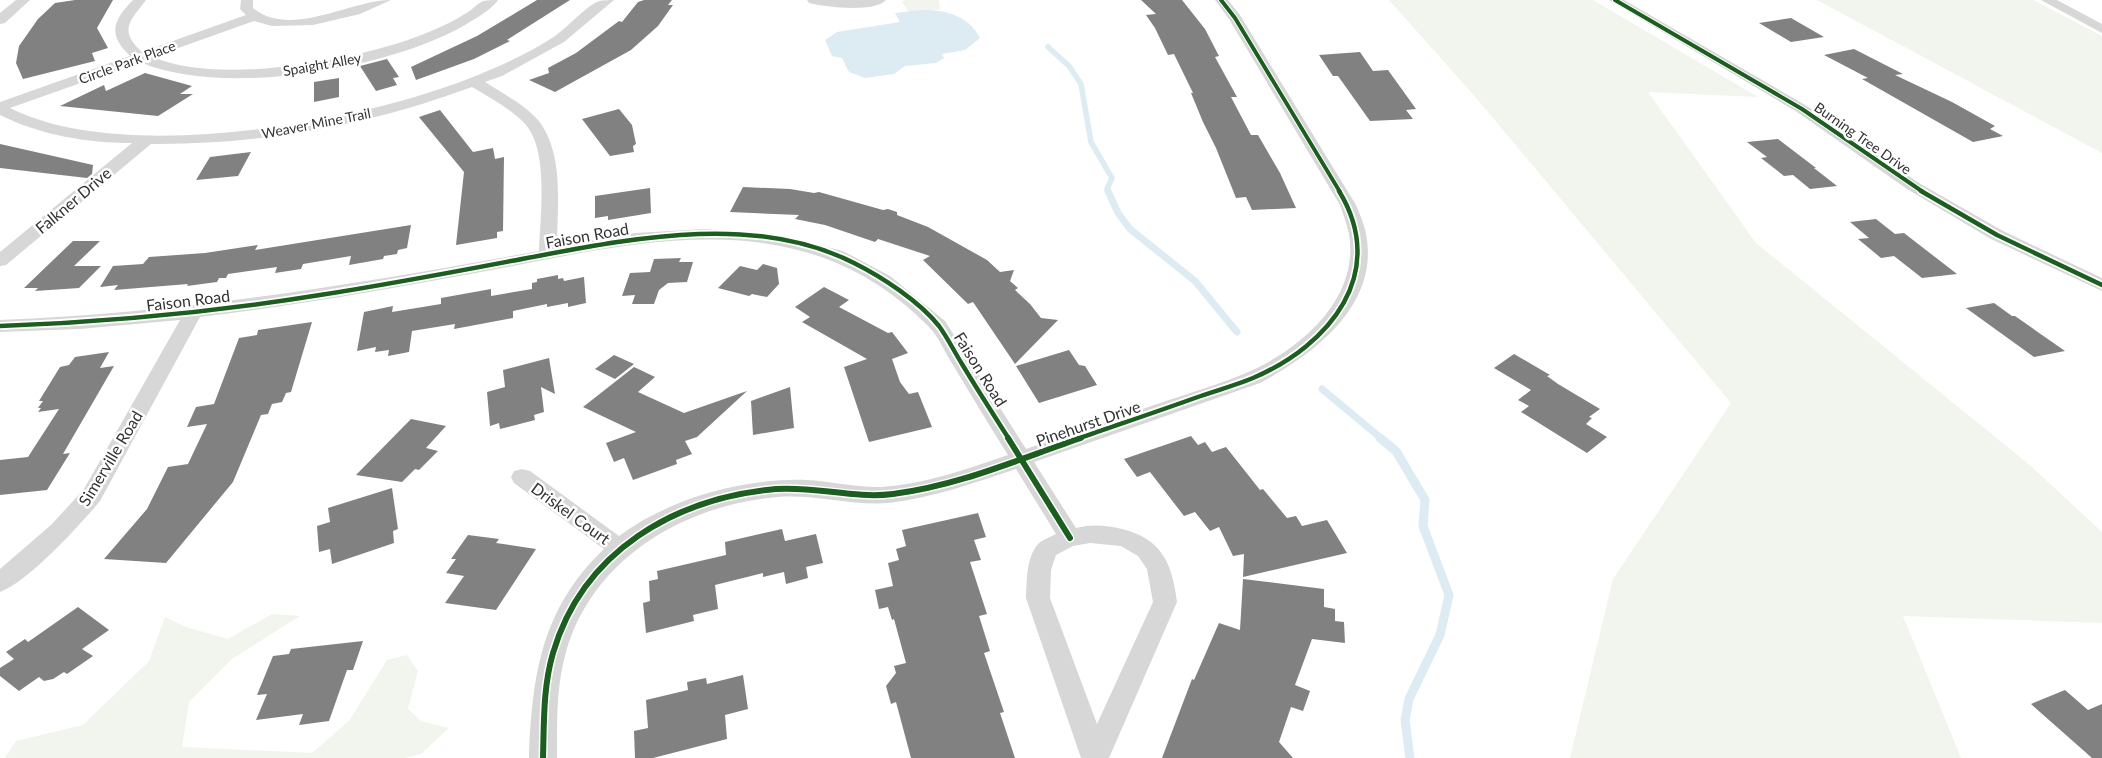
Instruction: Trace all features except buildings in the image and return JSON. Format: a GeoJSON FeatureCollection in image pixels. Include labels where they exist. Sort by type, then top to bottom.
{"type":"FeatureCollection","features":[{"type":"Feature","properties":{"kind":"street"},"geometry":{"type":"LineString","coordinates":[[0,20],[24,0]]}},
{"type":"Feature","properties":{"kind":"street"},"geometry":{"type":"LineString","coordinates":[[140,0],[127,13],[121,34],[130,50],[141,57]]}},
{"type":"Feature","properties":{"kind":"street"},"geometry":{"type":"LineString","coordinates":[[247,0],[246,9],[254,16],[283,22],[320,20],[358,12],[385,0]]}},
{"type":"Feature","properties":{"kind":"street","name":"Spaight Alley"},"geometry":{"type":"LineString","coordinates":[[141,57],[155,64],[196,72],[249,73],[310,68],[372,55],[419,40],[460,22],[492,0]]}},
{"type":"Feature","properties":{"kind":"street","name":"Weaver Mine Trail"},"geometry":{"type":"LineString","coordinates":[[0,108],[26,122],[52,130],[113,138],[146,140],[216,138],[304,127],[394,107],[475,82],[538,52],[583,22],[608,0]]}},
{"type":"Feature","properties":{"kind":"street"},"geometry":{"type":"LineString","coordinates":[[813,0],[832,5],[880,0]]}},
{"type":"Feature","properties":{"kind":"street","name":"Pinehurst Drive"},"geometry":{"type":"LineString","coordinates":[[543,758],[544,699],[553,653],[568,614],[593,579],[620,548],[659,524],[711,500],[768,490],[821,489],[880,495],[910,491],[959,480],[1225,389],[1276,368],[1317,338],[1332,320],[1352,289],[1360,245],[1354,217],[1236,18],[1221,0]]}},
{"type":"Feature","properties":{"kind":"street","name":"Burning Tree Drive"},"geometry":{"type":"LineString","coordinates":[[1615,0],[1802,109],[1913,186],[1997,235],[2102,285]]}},
{"type":"Feature","properties":{"kind":"street"},"geometry":{"type":"LineString","coordinates":[[2049,1],[2065,0]]}},
{"type":"Feature","properties":{"kind":"street"},"geometry":{"type":"LineString","coordinates":[[2049,1],[2102,28]]}},
{"type":"Feature","properties":{"kind":"street","name":"Circle Park Place"},"geometry":{"type":"LineString","coordinates":[[0,108],[254,16]]}},
{"type":"Feature","properties":{"kind":"street"},"geometry":{"type":"LineString","coordinates":[[475,82],[532,123],[541,136],[547,167],[548,254]]}},
{"type":"Feature","properties":{"kind":"street","name":"Falkner Drive"},"geometry":{"type":"LineString","coordinates":[[0,261],[146,140]]}},
{"type":"Feature","properties":{"kind":"street","name":"Faison Road"},"geometry":{"type":"LineString","coordinates":[[0,326],[99,322],[283,300],[635,238],[722,235],[782,240],[821,250],[875,275],[896,288],[938,325],[1070,538]]}},
{"type":"Feature","properties":{"kind":"street","name":"Simerville Road"},"geometry":{"type":"LineString","coordinates":[[0,582],[39,552],[71,521],[92,495],[194,312]]}},
{"type":"Feature","properties":{"kind":"street","name":"Driskel Court"},"geometry":{"type":"LineString","coordinates":[[522,477],[620,548]]}},
{"type":"Feature","properties":{"kind":"street"},"geometry":{"type":"LineString","coordinates":[[1100,534],[1135,541],[1153,557],[1162,577],[1165,602],[1095,757],[1038,598],[1039,570],[1048,549],[1070,538],[1100,534]]}},
{"type":"Feature","properties":{"kind":"shaded area"},"geometry":{"type":"Polygon","coordinates":[[[905,0],[939,0],[940,10],[909,12],[902,2],[905,0]]]}},
{"type":"Feature","properties":{"kind":"shaded area"},"geometry":{"type":"Polygon","coordinates":[[[1389,0],[1593,0],[1758,97],[1648,92],[1756,243],[2031,466],[2102,532],[2102,623],[1903,616],[1961,758],[1570,758],[1613,579],[1731,403],[1478,100],[1389,0]]]}},
{"type":"Feature","properties":{"kind":"shaded area"},"geometry":{"type":"Polygon","coordinates":[[[1817,0],[2033,0],[2102,36],[2102,153],[1817,0]]]}},
{"type":"Feature","properties":{"kind":"shaded area"},"geometry":{"type":"Polygon","coordinates":[[[923,10],[940,11],[963,19],[970,24],[980,38],[965,50],[942,54],[944,58],[936,63],[905,66],[894,74],[865,78],[849,72],[842,58],[832,56],[825,40],[837,32],[900,22],[895,13],[923,10]]]}},
{"type":"Feature","properties":{"kind":"shaded area"},"geometry":{"type":"Polygon","coordinates":[[[272,614],[300,616],[232,659],[189,702],[182,747],[312,753],[349,721],[387,660],[407,655],[418,671],[408,709],[421,721],[449,728],[421,754],[405,758],[5,758],[16,741],[83,725],[149,661],[165,617],[186,627],[228,639],[272,614]]]}},
{"type":"Feature","properties":{"kind":"waterway"},"geometry":{"type":"LineString","coordinates":[[1048,47],[1069,66],[1081,84],[1091,142],[1112,178],[1107,189],[1108,192]]}},
{"type":"Feature","properties":{"kind":"waterway"},"geometry":{"type":"LineString","coordinates":[[1108,191],[1118,213],[1130,229],[1195,281],[1237,332]]}},
{"type":"Feature","properties":{"kind":"waterway"},"geometry":{"type":"LineString","coordinates":[[1322,389],[1382,439]]}},
{"type":"Feature","properties":{"kind":"waterway"},"geometry":{"type":"LineString","coordinates":[[1380,438],[1396,451],[1425,500],[1423,526],[1449,595],[1440,635],[1409,699],[1405,720],[1410,758]]}},
{"type":"Feature","properties":{"kind":"cycle path"},"geometry":{"type":"LineString","coordinates":[[543,758],[547,679],[553,653],[564,624],[579,596],[598,571],[619,549],[651,527],[690,509],[750,492],[804,488],[881,495],[911,491],[959,480],[1253,378],[1278,365],[1302,349],[1323,330],[1340,310],[1353,286],[1359,261],[1358,234],[1348,205],[1235,18],[1221,0]]}},
{"type":"Feature","properties":{"kind":"cycle path"},"geometry":{"type":"LineString","coordinates":[[1615,0],[1802,109],[1913,186],[1997,235],[2102,285]]}},
{"type":"Feature","properties":{"kind":"cycle path"},"geometry":{"type":"LineString","coordinates":[[0,326],[80,323],[239,307],[399,282],[635,238],[681,235],[728,235],[752,236],[798,243],[837,255],[884,280],[938,325],[1070,538]]}}]}
